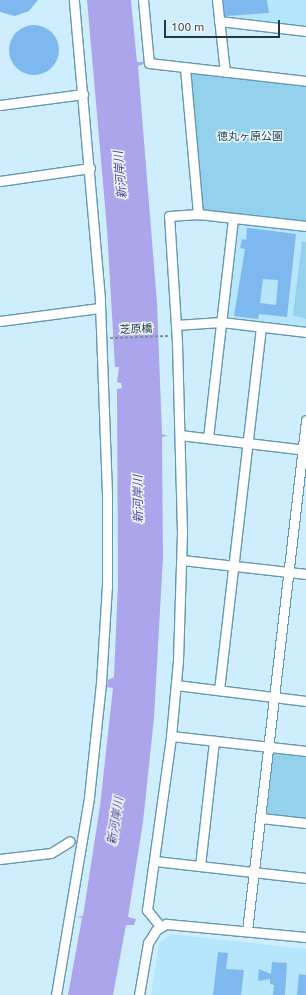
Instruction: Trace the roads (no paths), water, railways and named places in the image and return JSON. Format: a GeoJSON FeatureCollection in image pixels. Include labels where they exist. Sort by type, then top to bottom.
{"type":"FeatureCollection","features":[{"type":"Feature","properties":{"kind":"street"},"geometry":{"type":"LineString","coordinates":[[56,995],[89,797],[105,624],[107,494],[99,308],[84,94],[74,0]]}},
{"type":"Feature","properties":{"kind":"street"},"geometry":{"type":"LineString","coordinates":[[143,0],[149,63],[306,81]]}},
{"type":"Feature","properties":{"kind":"street"},"geometry":{"type":"LineString","coordinates":[[217,0],[225,72]]}},
{"type":"Feature","properties":{"kind":"street"},"geometry":{"type":"LineString","coordinates":[[219,21],[306,31]]}},
{"type":"Feature","properties":{"kind":"street"},"geometry":{"type":"LineString","coordinates":[[185,68],[198,214]]}},
{"type":"Feature","properties":{"kind":"street"},"geometry":{"type":"LineString","coordinates":[[0,105],[84,94]]}},
{"type":"Feature","properties":{"kind":"street"},"geometry":{"type":"LineString","coordinates":[[0,181],[90,168]]}},
{"type":"Feature","properties":{"kind":"street"},"geometry":{"type":"LineString","coordinates":[[160,926],[147,910],[155,861],[176,686],[182,560],[176,324],[169,216],[198,214],[306,226]]}},
{"type":"Feature","properties":{"kind":"street"},"geometry":{"type":"LineString","coordinates":[[208,438],[233,218]]}},
{"type":"Feature","properties":{"kind":"street"},"geometry":{"type":"LineString","coordinates":[[0,319],[99,308]]}},
{"type":"Feature","properties":{"kind":"street"},"geometry":{"type":"LineString","coordinates":[[176,324],[221,322],[306,332]]}},
{"type":"Feature","properties":{"kind":"street"},"geometry":{"type":"LineString","coordinates":[[220,690],[261,327]]}},
{"type":"Feature","properties":{"kind":"street"},"geometry":{"type":"LineString","coordinates":[[247,931],[304,449],[306,420]]}},
{"type":"Feature","properties":{"kind":"street"},"geometry":{"type":"LineString","coordinates":[[180,435],[304,449]]}},
{"type":"Feature","properties":{"kind":"street"},"geometry":{"type":"LineString","coordinates":[[182,560],[306,574]]}},
{"type":"Feature","properties":{"kind":"street"},"geometry":{"type":"LineString","coordinates":[[176,686],[306,701]]}},
{"type":"Feature","properties":{"kind":"street"},"geometry":{"type":"LineString","coordinates":[[171,736],[306,751]]}},
{"type":"Feature","properties":{"kind":"street"},"geometry":{"type":"LineString","coordinates":[[200,866],[214,741]]}},
{"type":"Feature","properties":{"kind":"street"},"geometry":{"type":"LineString","coordinates":[[261,818],[306,823]]}},
{"type":"Feature","properties":{"kind":"street"},"geometry":{"type":"LineString","coordinates":[[0,859],[51,853],[70,841]]}},
{"type":"Feature","properties":{"kind":"street"},"geometry":{"type":"LineString","coordinates":[[155,861],[306,878]]}},
{"type":"Feature","properties":{"kind":"street"},"geometry":{"type":"LineString","coordinates":[[138,995],[148,943],[160,926],[176,923],[306,937]]}},
{"type":"Feature","properties":{"kind":"water","name":"新河岸川"},"geometry":{"type":"Polygon","coordinates":[[[87,0],[131,0],[137,62],[143,62],[144,64],[138,66],[157,303],[162,434],[168,436],[162,437],[163,557],[154,718],[143,822],[128,917],[136,919],[134,925],[126,925],[113,995],[68,995],[82,918],[76,917],[83,916],[100,806],[113,688],[107,687],[108,680],[114,677],[118,584],[117,389],[122,388],[121,383],[117,382],[119,367],[115,367],[107,229],[87,0]]]}},
{"type":"Feature","properties":{"kind":"park label","name":"徳丸ヶ原公園"},"geometry":{"type":"Point","coordinates":[250,136]}}]}
